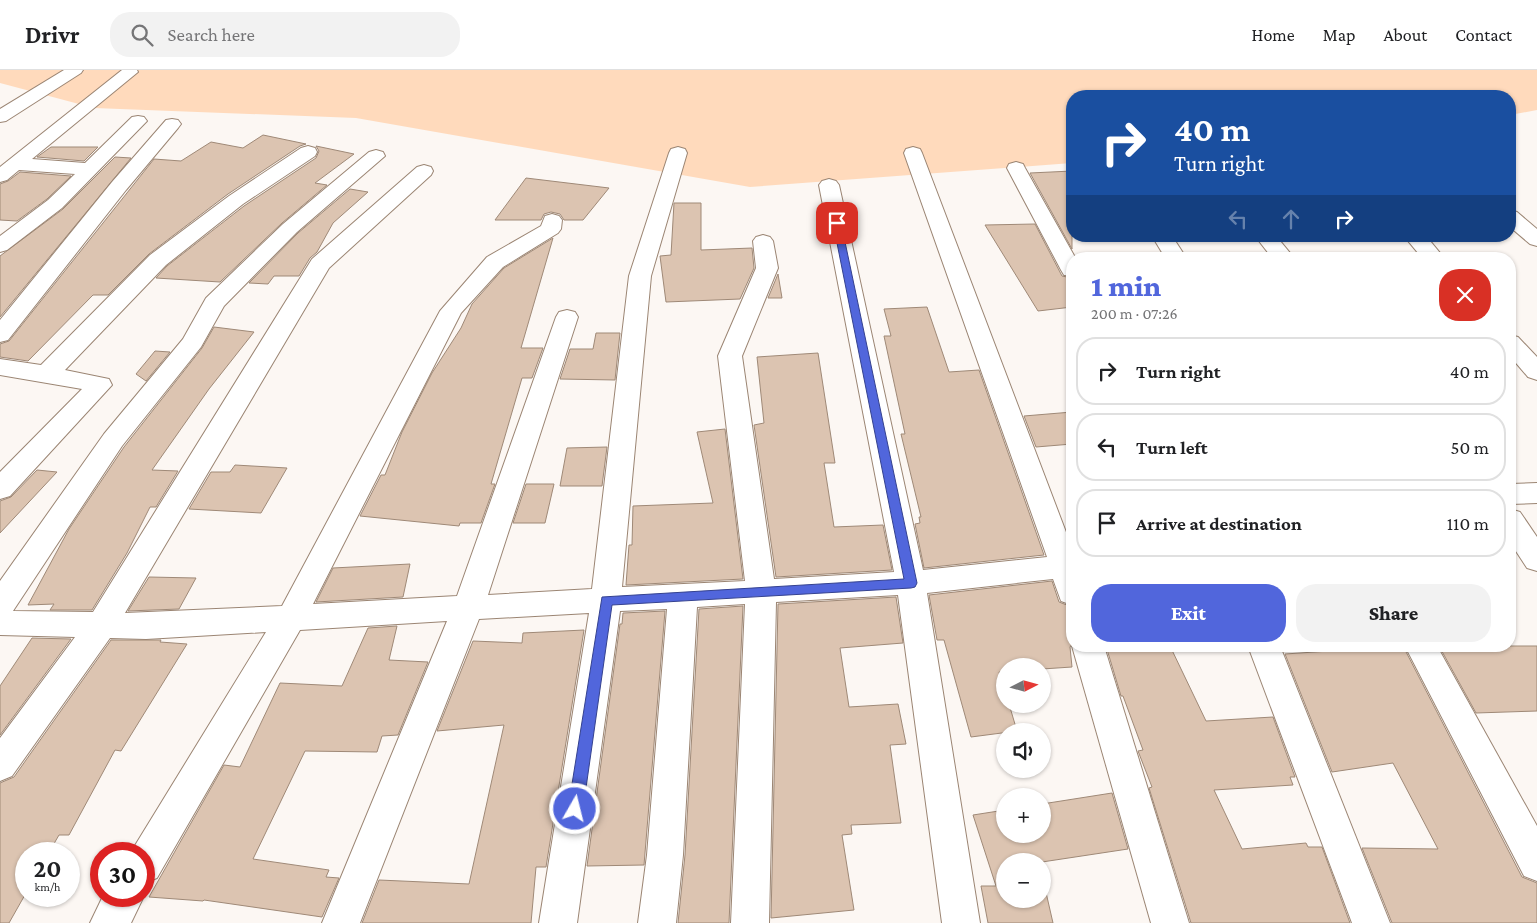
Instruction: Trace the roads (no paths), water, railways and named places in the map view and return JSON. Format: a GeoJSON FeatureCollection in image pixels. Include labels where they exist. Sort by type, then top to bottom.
{"type":"FeatureCollection","features":[{"type":"Feature","properties":{"kind":"street"},"geometry":{"type":"LineString","coordinates":[[0,118],[75,70]]}},
{"type":"Feature","properties":{"kind":"street"},"geometry":{"type":"LineString","coordinates":[[0,176],[130,72]]}},
{"type":"Feature","properties":{"kind":"street"},"geometry":{"type":"LineString","coordinates":[[0,246],[55,204],[138,121]]}},
{"type":"Feature","properties":{"kind":"street"},"geometry":{"type":"LineString","coordinates":[[0,335],[118,186],[172,124]]}},
{"type":"Feature","properties":{"kind":"street"},"geometry":{"type":"LineString","coordinates":[[47,374],[158,260],[236,200],[308,152]]}},
{"type":"Feature","properties":{"kind":"street"},"geometry":{"type":"LineString","coordinates":[[558,923],[606,601],[640,276],[678,153]]}},
{"type":"Feature","properties":{"kind":"street"},"geometry":{"type":"LineString","coordinates":[[912,153],[1066,564]]}},
{"type":"Feature","properties":{"kind":"street"},"geometry":{"type":"LineString","coordinates":[[0,605],[113,440],[193,342],[214,304],[290,228],[376,156]]}},
{"type":"Feature","properties":{"kind":"street"},"geometry":{"type":"LineString","coordinates":[[17,164],[89,169]]}},
{"type":"Feature","properties":{"kind":"street"},"geometry":{"type":"LineString","coordinates":[[1016,168],[1066,259]]}},
{"type":"Feature","properties":{"kind":"street"},"geometry":{"type":"LineString","coordinates":[[0,765],[102,625],[320,264],[424,171]]}},
{"type":"Feature","properties":{"kind":"street"},"geometry":{"type":"LineString","coordinates":[[829,185],[911,583],[961,923]]}},
{"type":"Feature","properties":{"kind":"street"},"geometry":{"type":"LineString","coordinates":[[155,847],[291,618],[451,311],[495,262],[551,229],[552,220]]}},
{"type":"Feature","properties":{"kind":"street"},"geometry":{"type":"LineString","coordinates":[[1516,221],[1537,240]]}},
{"type":"Feature","properties":{"kind":"street"},"geometry":{"type":"LineString","coordinates":[[750,923],[761,592],[730,356],[767,268],[763,241]]}},
{"type":"Feature","properties":{"kind":"street"},"geometry":{"type":"LineString","coordinates":[[1270,242],[1279,252]]}},
{"type":"Feature","properties":{"kind":"street"},"geometry":{"type":"LineString","coordinates":[[1419,242],[1429,252]]}},
{"type":"Feature","properties":{"kind":"street"},"geometry":{"type":"LineString","coordinates":[[341,923],[468,608],[567,317]]}},
{"type":"Feature","properties":{"kind":"street"},"geometry":{"type":"LineString","coordinates":[[1516,349],[1537,372]]}},
{"type":"Feature","properties":{"kind":"street"},"geometry":{"type":"LineString","coordinates":[[0,368],[47,374],[100,385],[0,489]]}},
{"type":"Feature","properties":{"kind":"street"},"geometry":{"type":"LineString","coordinates":[[1516,494],[1537,493]]}},
{"type":"Feature","properties":{"kind":"street"},"geometry":{"type":"LineString","coordinates":[[1516,528],[1537,560]]}},
{"type":"Feature","properties":{"kind":"street"},"geometry":{"type":"LineString","coordinates":[[0,623],[146,626],[1066,575]]}},
{"type":"Feature","properties":{"kind":"street"},"geometry":{"type":"LineString","coordinates":[[657,923],[665,855],[683,596]]}},
{"type":"Feature","properties":{"kind":"street"},"geometry":{"type":"LineString","coordinates":[[1090,652],[1170,923]]}},
{"type":"Feature","properties":{"kind":"street"},"geometry":{"type":"LineString","coordinates":[[1266,652],[1371,923]]}},
{"type":"Feature","properties":{"kind":"street"},"geometry":{"type":"LineString","coordinates":[[1424,652],[1537,863]]}},
{"type":"Feature","properties":{"kind":"street"},"geometry":{"type":"LineString","coordinates":[[109,923],[118,907]]}}]}
